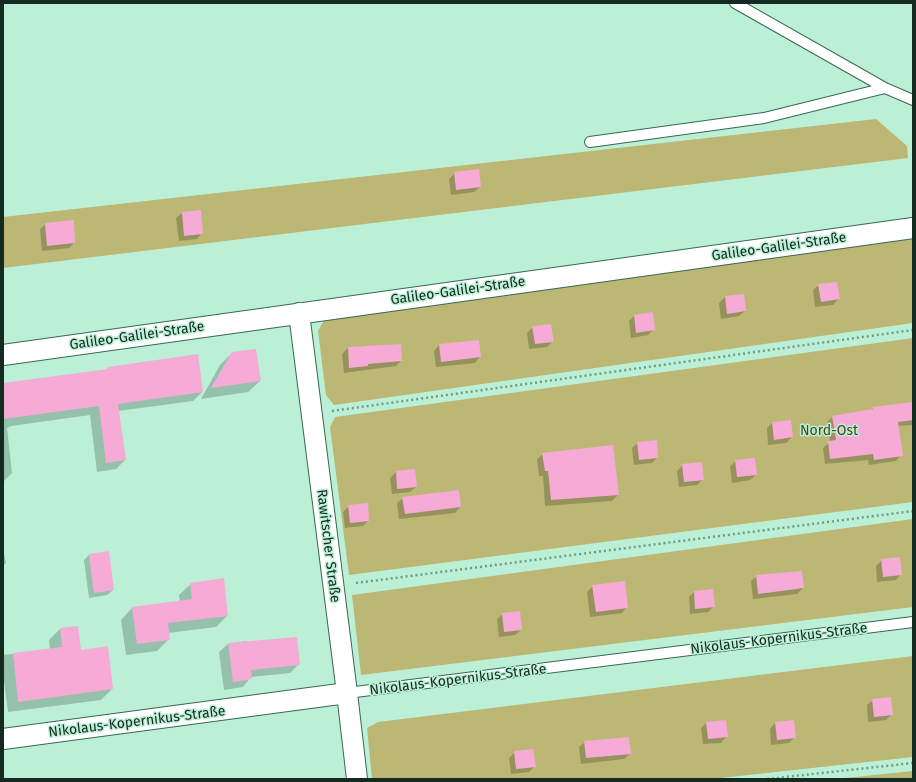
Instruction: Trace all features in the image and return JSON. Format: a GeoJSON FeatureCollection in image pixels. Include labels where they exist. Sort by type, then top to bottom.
{"type":"FeatureCollection","features":[{"type":"Feature","properties":{"kind":"street","name":"Galileo-Galilei-Straße"},"geometry":{"type":"LineString","coordinates":[[3,355],[913,228]]}},
{"type":"Feature","properties":{"kind":"street","name":"Rawitscher Straße"},"geometry":{"type":"LineString","coordinates":[[299,313],[357,779]]}},
{"type":"Feature","properties":{"kind":"street","name":"Nikolaus-Kopernikus-Straße"},"geometry":{"type":"LineString","coordinates":[[3,739],[347,694]]}},
{"type":"Feature","properties":{"kind":"lane"},"geometry":{"type":"LineString","coordinates":[[735,3],[885,88],[913,100]]}},
{"type":"Feature","properties":{"kind":"lane"},"geometry":{"type":"LineString","coordinates":[[590,142],[764,118],[885,88]]}},
{"type":"Feature","properties":{"kind":"lane","name":"Nikolaus-Kopernikus-Straße"},"geometry":{"type":"LineString","coordinates":[[347,694],[913,622]]}},
{"type":"Feature","properties":{"kind":"path"},"geometry":{"type":"LineString","coordinates":[[312,414],[913,330]]}},
{"type":"Feature","properties":{"kind":"path"},"geometry":{"type":"LineString","coordinates":[[333,585],[913,510]]}},
{"type":"Feature","properties":{"kind":"path"},"geometry":{"type":"LineString","coordinates":[[767,779],[913,763]]}},
{"type":"Feature","properties":{"kind":"green space"},"geometry":{"type":"Polygon","coordinates":[[[876,119],[907,146],[908,158],[3,268],[3,217],[876,119]]]}},
{"type":"Feature","properties":{"kind":"green space"},"geometry":{"type":"Polygon","coordinates":[[[913,236],[913,323],[334,405],[326,395],[318,331],[324,320],[913,236]]]}},
{"type":"Feature","properties":{"kind":"green space","name":"Nord-Ost"},"geometry":{"type":"Polygon","coordinates":[[[913,338],[913,502],[349,575],[330,427],[335,417],[913,338]]]}},
{"type":"Feature","properties":{"kind":"green space"},"geometry":{"type":"Polygon","coordinates":[[[913,519],[913,607],[361,675],[352,595],[913,519]]]}},
{"type":"Feature","properties":{"kind":"green space"},"geometry":{"type":"Polygon","coordinates":[[[913,656],[913,757],[712,779],[372,779],[367,728],[378,722],[913,656]]]}},
{"type":"Feature","properties":{"kind":"green space"},"geometry":{"type":"Polygon","coordinates":[[[913,771],[913,779],[835,779],[913,771]]]}},
{"type":"Feature","properties":{"kind":"building"},"geometry":{"type":"Polygon","coordinates":[[[479,169],[481,187],[456,190],[454,172],[479,169]]]}},
{"type":"Feature","properties":{"kind":"building"},"geometry":{"type":"Polygon","coordinates":[[[201,210],[203,234],[184,236],[182,212],[201,210]]]}},
{"type":"Feature","properties":{"kind":"building"},"geometry":{"type":"Polygon","coordinates":[[[74,220],[75,243],[47,246],[45,223],[74,220]]]}},
{"type":"Feature","properties":{"kind":"building"},"geometry":{"type":"Polygon","coordinates":[[[837,282],[840,299],[821,302],[818,284],[837,282]]]}},
{"type":"Feature","properties":{"kind":"building"},"geometry":{"type":"Polygon","coordinates":[[[744,294],[746,311],[727,314],[725,296],[744,294]]]}},
{"type":"Feature","properties":{"kind":"building"},"geometry":{"type":"Polygon","coordinates":[[[653,312],[655,330],[636,333],[634,315],[653,312]]]}},
{"type":"Feature","properties":{"kind":"building"},"geometry":{"type":"Polygon","coordinates":[[[551,324],[554,342],[535,344],[532,326],[551,324]]]}},
{"type":"Feature","properties":{"kind":"building"},"geometry":{"type":"Polygon","coordinates":[[[479,340],[481,357],[441,362],[439,344],[479,340]]]}},
{"type":"Feature","properties":{"kind":"building"},"geometry":{"type":"Polygon","coordinates":[[[401,344],[402,361],[368,364],[368,366],[349,368],[348,347],[401,344]]]}},
{"type":"Feature","properties":{"kind":"building"},"geometry":{"type":"Polygon","coordinates":[[[256,349],[261,381],[211,388],[232,352],[256,349]]]}},
{"type":"Feature","properties":{"kind":"building"},"geometry":{"type":"Polygon","coordinates":[[[198,354],[203,392],[118,404],[126,460],[106,463],[99,406],[3,419],[3,383],[108,369],[108,367],[198,354]]]}},
{"type":"Feature","properties":{"kind":"building"},"geometry":{"type":"Polygon","coordinates":[[[913,402],[913,420],[898,422],[903,456],[874,460],[873,454],[830,459],[828,441],[836,440],[832,416],[873,409],[872,407],[913,402]]]}},
{"type":"Feature","properties":{"kind":"building"},"geometry":{"type":"Polygon","coordinates":[[[791,420],[793,437],[774,440],[772,422],[791,420]]]}},
{"type":"Feature","properties":{"kind":"building"},"geometry":{"type":"Polygon","coordinates":[[[657,440],[658,458],[639,460],[637,442],[657,440]]]}},
{"type":"Feature","properties":{"kind":"building"},"geometry":{"type":"Polygon","coordinates":[[[613,445],[619,495],[551,500],[548,471],[545,471],[542,453],[613,445]]]}},
{"type":"Feature","properties":{"kind":"building"},"geometry":{"type":"Polygon","coordinates":[[[755,458],[757,475],[737,477],[735,460],[755,458]]]}},
{"type":"Feature","properties":{"kind":"building"},"geometry":{"type":"Polygon","coordinates":[[[702,462],[704,480],[684,482],[682,464],[702,462]]]}},
{"type":"Feature","properties":{"kind":"building"},"geometry":{"type":"Polygon","coordinates":[[[415,469],[417,487],[397,489],[396,471],[415,469]]]}},
{"type":"Feature","properties":{"kind":"building"},"geometry":{"type":"Polygon","coordinates":[[[459,490],[461,507],[405,514],[402,497],[459,490]]]}},
{"type":"Feature","properties":{"kind":"building"},"geometry":{"type":"Polygon","coordinates":[[[368,503],[369,521],[350,523],[348,505],[368,503]]]}},
{"type":"Feature","properties":{"kind":"building"},"geometry":{"type":"Polygon","coordinates":[[[109,551],[114,590],[94,593],[89,554],[109,551]]]}},
{"type":"Feature","properties":{"kind":"building"},"geometry":{"type":"Polygon","coordinates":[[[900,557],[902,575],[883,577],[881,559],[900,557]]]}},
{"type":"Feature","properties":{"kind":"building"},"geometry":{"type":"Polygon","coordinates":[[[802,571],[804,588],[758,594],[756,575],[802,571]]]}},
{"type":"Feature","properties":{"kind":"building"},"geometry":{"type":"Polygon","coordinates":[[[224,578],[228,616],[168,623],[170,640],[137,644],[132,607],[192,599],[190,583],[224,578]]]}},
{"type":"Feature","properties":{"kind":"building"},"geometry":{"type":"Polygon","coordinates":[[[625,581],[628,608],[596,612],[592,585],[625,581]]]}},
{"type":"Feature","properties":{"kind":"building"},"geometry":{"type":"Polygon","coordinates":[[[713,589],[715,607],[695,609],[694,591],[713,589]]]}},
{"type":"Feature","properties":{"kind":"building"},"geometry":{"type":"Polygon","coordinates":[[[520,611],[522,630],[504,632],[502,613],[520,611]]]}},
{"type":"Feature","properties":{"kind":"building"},"geometry":{"type":"Polygon","coordinates":[[[78,626],[81,650],[108,646],[113,689],[18,702],[13,653],[62,647],[60,628],[78,626]]]}},
{"type":"Feature","properties":{"kind":"building"},"geometry":{"type":"Polygon","coordinates":[[[297,637],[300,665],[251,670],[252,679],[233,682],[228,643],[297,637]]]}},
{"type":"Feature","properties":{"kind":"building"},"geometry":{"type":"Polygon","coordinates":[[[891,697],[893,715],[874,717],[872,699],[891,697]]]}},
{"type":"Feature","properties":{"kind":"building"},"geometry":{"type":"Polygon","coordinates":[[[726,720],[728,737],[708,739],[706,722],[726,720]]]}},
{"type":"Feature","properties":{"kind":"building"},"geometry":{"type":"Polygon","coordinates":[[[794,720],[796,738],[777,740],[775,722],[794,720]]]}},
{"type":"Feature","properties":{"kind":"building"},"geometry":{"type":"Polygon","coordinates":[[[629,737],[631,754],[586,758],[584,741],[629,737]]]}},
{"type":"Feature","properties":{"kind":"building"},"geometry":{"type":"Polygon","coordinates":[[[533,749],[536,767],[516,769],[514,751],[533,749]]]}}]}
